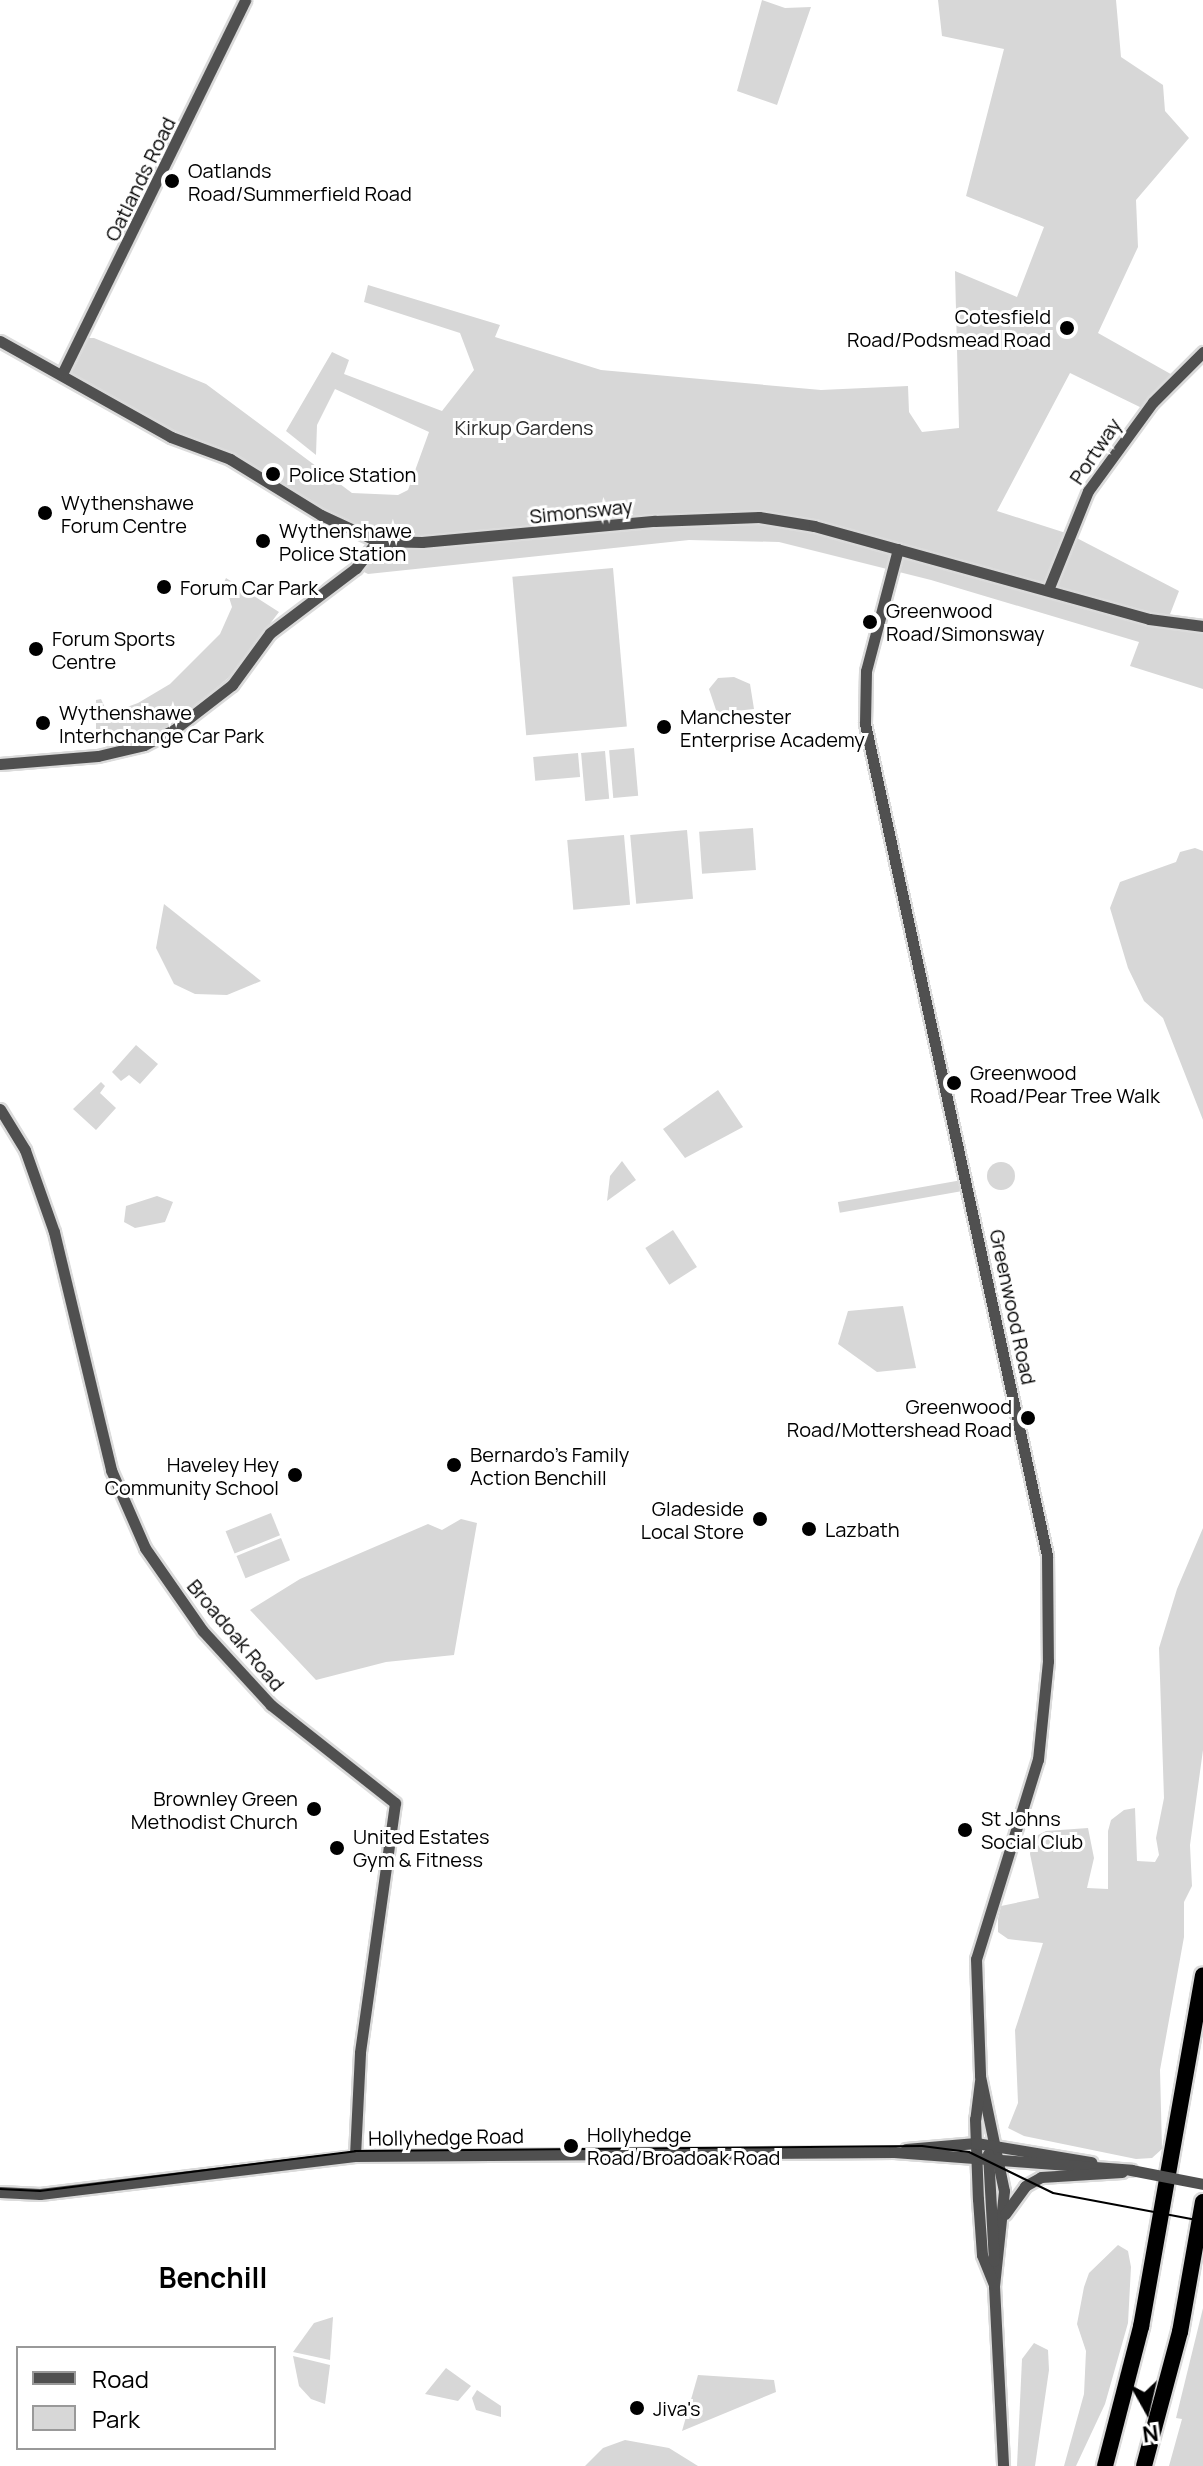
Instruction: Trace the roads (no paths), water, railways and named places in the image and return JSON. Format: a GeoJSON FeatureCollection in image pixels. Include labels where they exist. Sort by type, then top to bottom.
{"type":"FeatureCollection","features":[{"type":"Feature","properties":{"kind":"highway"},"geometry":{"type":"LineString","coordinates":[[1105,2466],[1141,2327],[1203,1975]]}},
{"type":"Feature","properties":{"kind":"highway"},"geometry":{"type":"LineString","coordinates":[[1144,2466],[1180,2332],[1203,2202]]}},
{"type":"Feature","properties":{"kind":"street","name":"Oatlands Road"},"geometry":{"type":"LineString","coordinates":[[63,372],[245,0]]}},
{"type":"Feature","properties":{"kind":"street","name":"Simonsway"},"geometry":{"type":"LineString","coordinates":[[0,341],[63,372],[171,437],[230,459],[321,515],[377,541],[422,542],[655,521],[759,517],[814,526],[1149,619],[1203,626]]}},
{"type":"Feature","properties":{"kind":"street","name":"Portway"},"geometry":{"type":"LineString","coordinates":[[1048,590],[1088,491],[1153,402],[1203,352]]}},
{"type":"Feature","properties":{"kind":"street"},"geometry":{"type":"LineString","coordinates":[[0,764],[98,756],[144,745],[175,729],[232,685],[270,633],[356,568],[377,541]]}},
{"type":"Feature","properties":{"kind":"street","name":"Greenwood Road"},"geometry":{"type":"LineString","coordinates":[[898,549],[872,635],[862,697],[865,724],[1047,1555],[1048,1661],[1038,1759],[976,1959],[980,2076],[976,2143],[988,2161],[1005,2214],[994,2286],[1003,2466]]}},
{"type":"Feature","properties":{"kind":"street","name":"Broadoak Road"},"geometry":{"type":"LineString","coordinates":[[0,1109],[25,1150],[54,1232],[111,1470],[145,1548],[203,1631],[271,1705],[395,1803],[360,2053],[355,2156]]}},
{"type":"Feature","properties":{"kind":"street","name":"Greenwood Road"},"geometry":{"type":"LineString","coordinates":[[980,2076],[997,2146],[988,2161]]}},
{"type":"Feature","properties":{"kind":"street","name":"Hollyhedge Road"},"geometry":{"type":"LineString","coordinates":[[0,2192],[40,2194],[355,2156],[894,2152],[976,2143],[1203,2184]]}},
{"type":"Feature","properties":{"kind":"street","name":"Hollyhedge Road"},"geometry":{"type":"LineString","coordinates":[[894,2152],[1131,2170]]}},
{"type":"Feature","properties":{"kind":"street"},"geometry":{"type":"LineString","coordinates":[[988,2161],[994,2286]]}},
{"type":"Feature","properties":{"kind":"street"},"geometry":{"type":"LineString","coordinates":[[1005,2214],[1025,2186],[1041,2177],[1108,2176],[1131,2170]]}},
{"type":"Feature","properties":{"kind":"tram line"},"geometry":{"type":"LineString","coordinates":[[0,2189],[40,2191],[355,2151],[922,2146],[969,2152],[1053,2193],[1203,2221]]}},
{"type":"Feature","properties":{"kind":"place","name":"Oatlands Road/Summerfield Road"},"geometry":{"type":"Point","coordinates":[172,181]}},
{"type":"Feature","properties":{"kind":"place","name":"Cotesfield Road/Podsmead Road"},"geometry":{"type":"Point","coordinates":[1067,328]}},
{"type":"Feature","properties":{"kind":"place","name":"Police Station"},"geometry":{"type":"Point","coordinates":[273,474]}},
{"type":"Feature","properties":{"kind":"place","name":"Wythenshawe Forum Centre"},"geometry":{"type":"Point","coordinates":[45,513]}},
{"type":"Feature","properties":{"kind":"place","name":"Wythenshawe Police Station"},"geometry":{"type":"Point","coordinates":[263,541]}},
{"type":"Feature","properties":{"kind":"place","name":"Forum Car Park"},"geometry":{"type":"Point","coordinates":[164,587]}},
{"type":"Feature","properties":{"kind":"place","name":"Greenwood Road/Simonsway"},"geometry":{"type":"Point","coordinates":[870,622]}},
{"type":"Feature","properties":{"kind":"place","name":"Forum Sports Centre"},"geometry":{"type":"Point","coordinates":[36,649]}},
{"type":"Feature","properties":{"kind":"place","name":"Wythenshawe Interhchange Car Park"},"geometry":{"type":"Point","coordinates":[43,723]}},
{"type":"Feature","properties":{"kind":"place","name":"Manchester Enterprise Academy"},"geometry":{"type":"Point","coordinates":[664,727]}},
{"type":"Feature","properties":{"kind":"place","name":"Greenwood Road/Pear Tree Walk"},"geometry":{"type":"Point","coordinates":[954,1083]}},
{"type":"Feature","properties":{"kind":"place","name":"Greenwood Road/Mottershead Road"},"geometry":{"type":"Point","coordinates":[1028,1418]}},
{"type":"Feature","properties":{"kind":"place","name":"Bernardo's Family Action Benchill"},"geometry":{"type":"Point","coordinates":[454,1465]}},
{"type":"Feature","properties":{"kind":"place","name":"Haveley Hey Community School"},"geometry":{"type":"Point","coordinates":[295,1475]}},
{"type":"Feature","properties":{"kind":"place","name":"Gladeside Local Store"},"geometry":{"type":"Point","coordinates":[760,1519]}},
{"type":"Feature","properties":{"kind":"place","name":"Lazbath"},"geometry":{"type":"Point","coordinates":[809,1529]}},
{"type":"Feature","properties":{"kind":"place","name":"Brownley Green Methodist Church"},"geometry":{"type":"Point","coordinates":[314,1809]}},
{"type":"Feature","properties":{"kind":"place","name":"St Johns Social Club"},"geometry":{"type":"Point","coordinates":[965,1830]}},
{"type":"Feature","properties":{"kind":"place","name":"United Estates Gym & Fitness"},"geometry":{"type":"Point","coordinates":[337,1848]}},
{"type":"Feature","properties":{"kind":"place","name":"Hollyhedge Road/Broadoak Road"},"geometry":{"type":"Point","coordinates":[571,2146]}},
{"type":"Feature","properties":{"kind":"place","name":"Jiva's"},"geometry":{"type":"Point","coordinates":[637,2408]}},
{"type":"Feature","properties":{"kind":"district","name":"Benchill"},"geometry":{"type":"Point","coordinates":[213,2277]}},
{"type":"Feature","properties":{"kind":"park label","name":"Kirkup Gardens"},"geometry":{"type":"Point","coordinates":[524,427]}}]}
